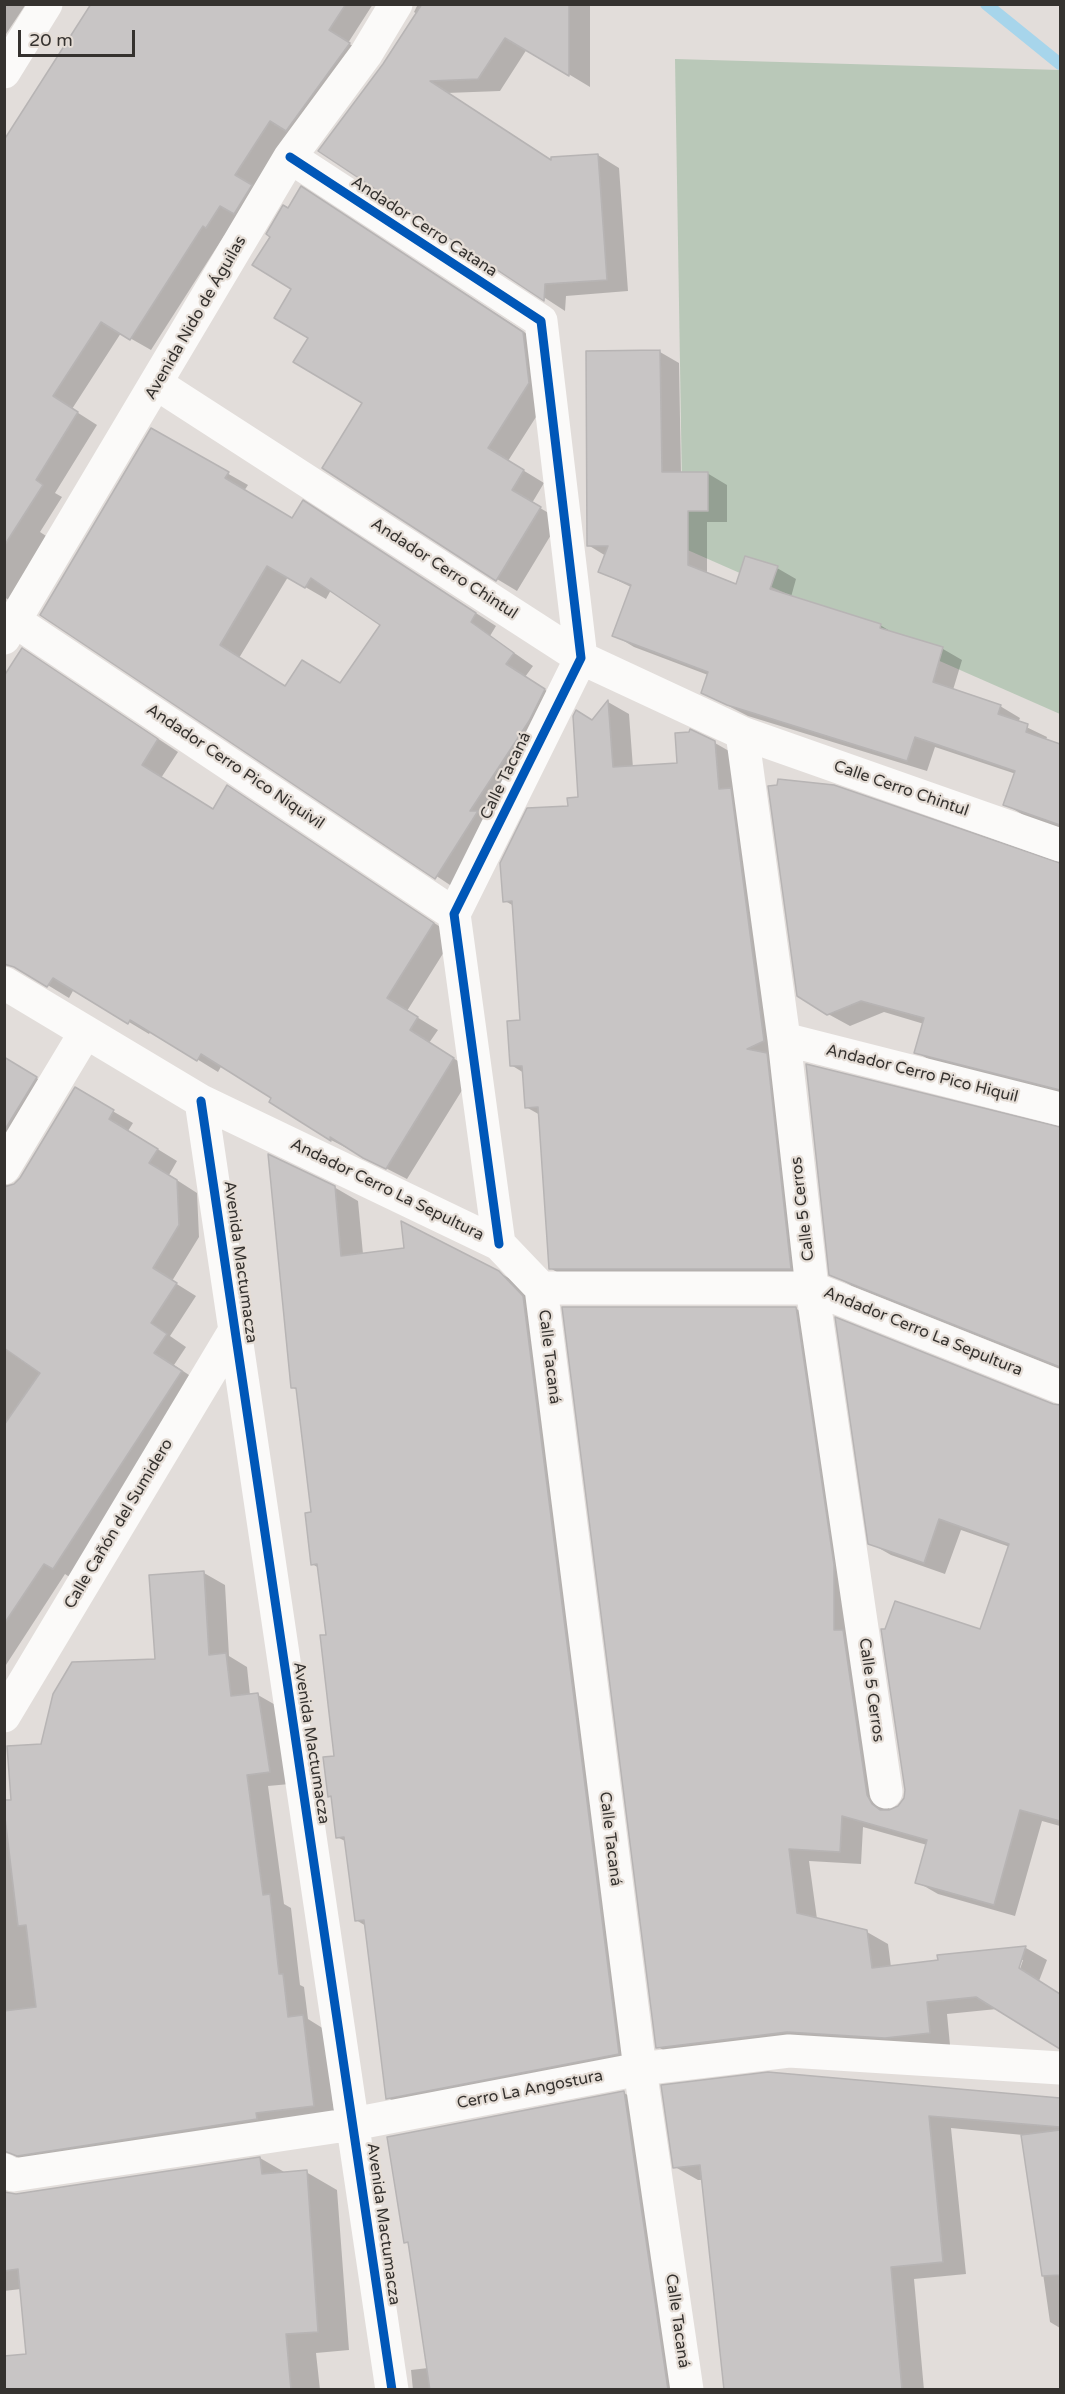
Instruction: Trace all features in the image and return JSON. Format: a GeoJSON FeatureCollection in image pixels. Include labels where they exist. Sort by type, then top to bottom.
{"type":"FeatureCollection","features":[{"type":"Feature","properties":{"kind":"street"},"geometry":{"type":"LineString","coordinates":[[4,72],[46,4]]}},
{"type":"Feature","properties":{"kind":"street","name":"Avenida Nido de Águilas"},"geometry":{"type":"LineString","coordinates":[[10,629],[290,157],[366,54],[396,4]]}},
{"type":"Feature","properties":{"kind":"street","name":"Andador Cerro Catana"},"geometry":{"type":"LineString","coordinates":[[290,157],[541,321],[581,658]]}},
{"type":"Feature","properties":{"kind":"street","name":"Andador Cerro Chintul"},"geometry":{"type":"LineString","coordinates":[[157,384],[581,658],[742,733]]}},
{"type":"Feature","properties":{"kind":"street","name":"Andador Cerro Pico Niquivil"},"geometry":{"type":"LineString","coordinates":[[10,629],[454,914]]}},
{"type":"Feature","properties":{"kind":"street","name":"Calle Tacaná"},"geometry":{"type":"LineString","coordinates":[[454,914],[581,658]]}},
{"type":"Feature","properties":{"kind":"street","name":"Calle Cerro Chintul"},"geometry":{"type":"LineString","coordinates":[[742,733],[1060,845]]}},
{"type":"Feature","properties":{"kind":"street","name":"Calle 5 Cerros"},"geometry":{"type":"LineString","coordinates":[[742,733],[784,1039],[813,1288],[886,1792]]}},
{"type":"Feature","properties":{"kind":"street"},"geometry":{"type":"LineString","coordinates":[[454,914],[499,1244]]}},
{"type":"Feature","properties":{"kind":"street","name":"Andador Cerro La Sepultura"},"geometry":{"type":"LineString","coordinates":[[4,983],[201,1101],[499,1244],[540,1288],[813,1288],[1060,1387]]}},
{"type":"Feature","properties":{"kind":"street"},"geometry":{"type":"LineString","coordinates":[[4,1168],[85,1033]]}},
{"type":"Feature","properties":{"kind":"street","name":"Andador Cerro Pico Hiquil"},"geometry":{"type":"LineString","coordinates":[[784,1039],[1060,1109]]}},
{"type":"Feature","properties":{"kind":"street","name":"Avenida Mactumacza"},"geometry":{"type":"LineString","coordinates":[[201,1101],[392,2390]]}},
{"type":"Feature","properties":{"kind":"street","name":"Calle Tacaná"},"geometry":{"type":"LineString","coordinates":[[540,1288],[640,2069],[687,2390]]}},
{"type":"Feature","properties":{"kind":"street","name":"Calle Cañón del Sumidero"},"geometry":{"type":"LineString","coordinates":[[4,1716],[234,1332]]}},
{"type":"Feature","properties":{"kind":"street","name":"Cerro La Angostura"},"geometry":{"type":"LineString","coordinates":[[4,2170],[13,2175],[353,2124],[640,2069],[789,2051],[1060,2068]]}},
{"type":"Feature","properties":{"kind":"green space"},"geometry":{"type":"Polygon","coordinates":[[[675,59],[1060,70],[1060,714],[683,548],[675,59]]]}},
{"type":"Feature","properties":{"kind":"building"},"geometry":{"type":"Polygon","coordinates":[[[91,4],[346,4],[329,30],[350,43],[286,131],[270,121],[235,175],[252,185],[234,214],[220,206],[206,228],[203,226],[130,340],[101,322],[53,396],[78,412],[36,480],[43,485],[4,546],[4,140],[91,4]]]}},
{"type":"Feature","properties":{"kind":"building"},"geometry":{"type":"Polygon","coordinates":[[[422,4],[569,4],[569,76],[505,38],[478,79],[430,81],[551,160],[551,157],[598,154],[607,280],[545,284],[544,301],[318,151],[383,64],[422,4]]]}},
{"type":"Feature","properties":{"kind":"building"},"geometry":{"type":"Polygon","coordinates":[[[301,186],[523,332],[529,383],[488,448],[524,470],[512,490],[541,507],[496,581],[322,468],[362,403],[293,362],[308,338],[274,318],[291,289],[252,265],[270,237],[266,234],[283,205],[288,208],[301,186]]]}},
{"type":"Feature","properties":{"kind":"building"},"geometry":{"type":"Polygon","coordinates":[[[660,350],[662,472],[708,472],[708,511],[688,511],[688,565],[736,584],[745,556],[778,566],[770,589],[881,624],[880,628],[943,647],[933,682],[1001,705],[998,714],[1028,724],[1026,732],[1060,744],[1060,825],[1003,805],[1015,771],[915,737],[907,761],[727,705],[701,693],[708,672],[612,636],[631,585],[598,572],[608,546],[587,546],[586,351],[660,350]]]}},
{"type":"Feature","properties":{"kind":"building"},"geometry":{"type":"Polygon","coordinates":[[[151,428],[229,472],[225,478],[292,518],[303,500],[476,613],[471,622],[514,653],[506,664],[545,689],[529,721],[470,811],[478,811],[435,879],[40,615],[151,428]],[[267,566],[220,645],[285,686],[302,660],[340,683],[380,625],[311,578],[305,588],[267,566]]]}},
{"type":"Feature","properties":{"kind":"building"},"geometry":{"type":"Polygon","coordinates":[[[22,648],[158,739],[142,765],[213,809],[227,785],[434,923],[387,998],[418,1017],[410,1030],[454,1058],[386,1169],[363,1158],[330,1137],[331,1141],[269,1102],[271,1098],[201,1054],[197,1061],[130,1020],[128,1024],[53,978],[47,987],[14,967],[4,964],[4,676],[22,648]]]}},
{"type":"Feature","properties":{"kind":"building"},"geometry":{"type":"Polygon","coordinates":[[[608,700],[613,767],[677,763],[675,733],[689,732],[690,729],[715,741],[719,789],[731,788],[764,1041],[747,1049],[767,1053],[791,1269],[549,1269],[538,1107],[525,1108],[522,1066],[510,1066],[507,1021],[520,1020],[512,901],[503,902],[500,863],[527,808],[568,806],[567,798],[578,797],[573,716],[576,710],[592,720],[608,700]]]}},
{"type":"Feature","properties":{"kind":"building"},"geometry":{"type":"Polygon","coordinates":[[[778,779],[834,785],[1060,863],[1060,1090],[914,1053],[924,1018],[861,1001],[827,1015],[797,996],[768,786],[777,785],[778,779]]]}},
{"type":"Feature","properties":{"kind":"building"},"geometry":{"type":"Polygon","coordinates":[[[4,1057],[37,1077],[4,1131],[4,1057]]]}},
{"type":"Feature","properties":{"kind":"building"},"geometry":{"type":"Polygon","coordinates":[[[806,1064],[1060,1127],[1060,1367],[829,1275],[806,1064]]]}},
{"type":"Feature","properties":{"kind":"building"},"geometry":{"type":"Polygon","coordinates":[[[75,1087],[114,1110],[109,1119],[158,1149],[149,1163],[177,1180],[179,1225],[153,1268],[177,1283],[151,1323],[167,1334],[154,1353],[182,1371],[53,1569],[44,1564],[4,1624],[4,1425],[40,1373],[4,1348],[4,1187],[14,1184],[20,1178],[75,1087]]]}},
{"type":"Feature","properties":{"kind":"building"},"geometry":{"type":"Polygon","coordinates":[[[268,1154],[335,1186],[341,1256],[404,1248],[401,1221],[499,1271],[523,1296],[619,2054],[386,2099],[364,1920],[355,1921],[344,1837],[336,1838],[323,1757],[334,1756],[320,1635],[326,1635],[317,1564],[311,1565],[305,1513],[311,1512],[296,1388],[291,1388],[268,1154]]]}},
{"type":"Feature","properties":{"kind":"building"},"geometry":{"type":"Polygon","coordinates":[[[562,1307],[796,1307],[834,1565],[834,1630],[843,1630],[867,1795],[872,1804],[880,1810],[889,1810],[898,1806],[904,1798],[905,1790],[881,1629],[885,1629],[895,1601],[980,1629],[1009,1544],[939,1519],[924,1563],[868,1544],[835,1317],[1060,1405],[1060,1821],[1020,1810],[994,1905],[915,1883],[927,1840],[842,1816],[840,1852],[789,1849],[797,1913],[867,1930],[872,1968],[938,1960],[937,1955],[1026,1946],[1019,1968],[1060,1994],[1060,2049],[976,1997],[927,2002],[930,2033],[885,2038],[787,2032],[656,2048],[562,1307]]]}},
{"type":"Feature","properties":{"kind":"building"},"geometry":{"type":"Polygon","coordinates":[[[204,1571],[209,1655],[226,1653],[231,1696],[258,1693],[270,1772],[247,1775],[263,1895],[270,1894],[279,1974],[283,1974],[288,2017],[303,2015],[314,2106],[256,2113],[257,2119],[17,2156],[4,2151],[4,2011],[36,2007],[26,1925],[18,1926],[4,1809],[4,1800],[11,1800],[7,1746],[41,1744],[53,1694],[72,1662],[155,1659],[149,1575],[204,1571]]]}},
{"type":"Feature","properties":{"kind":"building"},"geometry":{"type":"Polygon","coordinates":[[[768,2072],[1060,2098],[1060,2127],[929,2116],[943,2262],[891,2267],[902,2390],[724,2390],[700,2165],[673,2168],[661,2085],[768,2072]]]}},
{"type":"Feature","properties":{"kind":"building"},"geometry":{"type":"Polygon","coordinates":[[[624,2091],[668,2390],[430,2390],[408,2242],[404,2243],[387,2137],[624,2091]]]}},
{"type":"Feature","properties":{"kind":"building"},"geometry":{"type":"Polygon","coordinates":[[[1060,2130],[1060,2275],[1042,2276],[1021,2135],[1060,2130]]]}},
{"type":"Feature","properties":{"kind":"building"},"geometry":{"type":"Polygon","coordinates":[[[260,2157],[262,2174],[307,2170],[318,2332],[286,2334],[291,2390],[4,2390],[4,2356],[26,2354],[18,2269],[4,2271],[4,2192],[16,2194],[260,2157]]]}},
{"type":"Feature","properties":{"kind":"waterway"},"geometry":{"type":"LineString","coordinates":[[986,4],[1060,64]]}},
{"type":"Feature","properties":{"kind":"cycle path"},"geometry":{"type":"LineString","coordinates":[[290,157],[541,321],[581,658],[454,914],[499,1244]]}},
{"type":"Feature","properties":{"kind":"cycle path"},"geometry":{"type":"LineString","coordinates":[[201,1101],[392,2390]]}}]}
